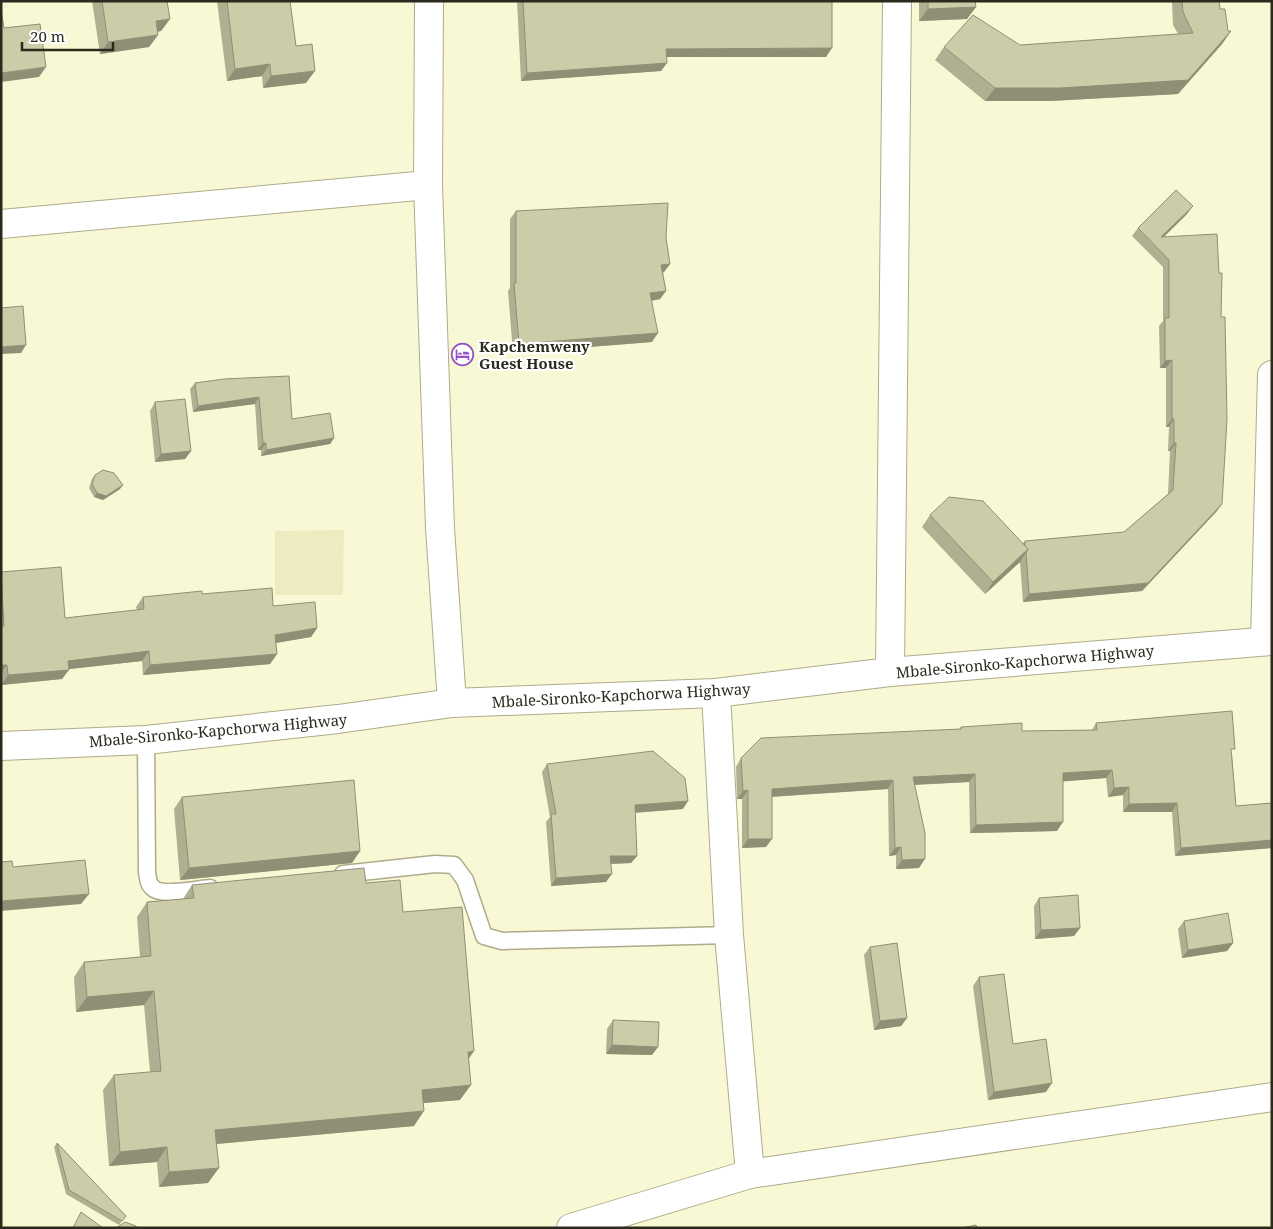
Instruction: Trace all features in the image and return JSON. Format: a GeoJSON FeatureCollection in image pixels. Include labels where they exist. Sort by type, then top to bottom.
{"type":"FeatureCollection","features":[{"type":"Feature","properties":{"kind":"street"},"geometry":{"type":"LineString","coordinates":[[429,1],[428,185],[440,528],[452,704]]}},
{"type":"Feature","properties":{"kind":"street"},"geometry":{"type":"LineString","coordinates":[[890,672],[897,1]]}},
{"type":"Feature","properties":{"kind":"street"},"geometry":{"type":"LineString","coordinates":[[1,224],[428,185]]}},
{"type":"Feature","properties":{"kind":"street"},"geometry":{"type":"LineString","coordinates":[[1268,641],[1272,376]]}},
{"type":"Feature","properties":{"kind":"street","name":"Mbale-Sironko-Kapchorwa Highway"},"geometry":{"type":"LineString","coordinates":[[1,746],[146,740],[329,720],[452,704],[716,693],[890,672],[1268,641]]}},
{"type":"Feature","properties":{"kind":"street"},"geometry":{"type":"LineString","coordinates":[[716,693],[728,935],[750,1174]]}},
{"type":"Feature","properties":{"kind":"street"},"geometry":{"type":"LineString","coordinates":[[571,1228],[750,1174],[1272,1097]]}},
{"type":"Feature","properties":{"kind":"lane"},"geometry":{"type":"LineString","coordinates":[[146,740],[147,872],[152,888],[162,892],[222,886]]}},
{"type":"Feature","properties":{"kind":"lane"},"geometry":{"type":"LineString","coordinates":[[329,875],[436,864],[454,865],[465,880],[484,936],[502,942],[728,935]]}},
{"type":"Feature","properties":{"kind":"shaded area"},"geometry":{"type":"Polygon","coordinates":[[[344,530],[343,595],[275,595],[275,531],[344,530]]]}},
{"type":"Feature","properties":{"kind":"building"},"geometry":{"type":"Polygon","coordinates":[[[102,1],[167,1],[170,19],[156,21],[158,35],[108,42],[102,1]]]}},
{"type":"Feature","properties":{"kind":"building"},"geometry":{"type":"Polygon","coordinates":[[[227,1],[290,1],[296,46],[312,44],[315,71],[271,76],[270,64],[235,69],[227,1]]]}},
{"type":"Feature","properties":{"kind":"building"},"geometry":{"type":"Polygon","coordinates":[[[523,1],[832,1],[832,48],[666,49],[667,63],[527,73],[523,1]]]}},
{"type":"Feature","properties":{"kind":"building"},"geometry":{"type":"Polygon","coordinates":[[[928,1],[975,1],[976,7],[928,9],[928,1]]]}},
{"type":"Feature","properties":{"kind":"building"},"geometry":{"type":"Polygon","coordinates":[[[1182,1],[1219,1],[1220,9],[1225,9],[1228,31],[1231,31],[1188,80],[1060,88],[995,88],[944,47],[973,15],[1020,45],[1193,33],[1183,12],[1182,1]]]}},
{"type":"Feature","properties":{"kind":"building"},"geometry":{"type":"Polygon","coordinates":[[[1,10],[4,28],[40,24],[46,67],[1,73],[1,10]]]}},
{"type":"Feature","properties":{"kind":"building"},"geometry":{"type":"Polygon","coordinates":[[[1176,190],[1193,206],[1161,237],[1217,234],[1219,273],[1222,273],[1221,317],[1225,317],[1227,419],[1222,504],[1148,583],[1029,594],[1026,553],[1028,549],[1025,546],[1025,541],[1124,532],[1173,490],[1176,443],[1174,443],[1174,419],[1172,419],[1172,360],[1165,361],[1165,318],[1169,318],[1169,260],[1138,228],[1176,190]]]}},
{"type":"Feature","properties":{"kind":"building"},"geometry":{"type":"Polygon","coordinates":[[[668,203],[666,238],[670,264],[661,265],[666,291],[650,293],[658,333],[519,344],[514,283],[516,283],[516,211],[668,203]]]}},
{"type":"Feature","properties":{"kind":"building"},"geometry":{"type":"Polygon","coordinates":[[[23,306],[26,345],[1,347],[1,308],[23,306]]]}},
{"type":"Feature","properties":{"kind":"building"},"geometry":{"type":"Polygon","coordinates":[[[289,376],[292,419],[330,413],[334,438],[266,450],[266,443],[263,443],[259,397],[198,406],[195,383],[224,379],[289,376]]]}},
{"type":"Feature","properties":{"kind":"building"},"geometry":{"type":"Polygon","coordinates":[[[185,399],[191,451],[161,454],[155,402],[185,399]]]}},
{"type":"Feature","properties":{"kind":"building"},"geometry":{"type":"Polygon","coordinates":[[[103,470],[114,473],[123,485],[106,496],[97,493],[92,484],[95,475],[103,470]]]}},
{"type":"Feature","properties":{"kind":"building"},"geometry":{"type":"Polygon","coordinates":[[[949,497],[983,501],[1028,549],[993,582],[930,515],[949,497]]]}},
{"type":"Feature","properties":{"kind":"building"},"geometry":{"type":"Polygon","coordinates":[[[61,567],[65,618],[144,609],[143,597],[202,591],[202,594],[272,588],[273,606],[315,602],[317,628],[275,635],[277,654],[150,665],[149,651],[68,661],[69,670],[8,675],[7,665],[1,665],[1,626],[4,626],[1,572],[61,567]]]}},
{"type":"Feature","properties":{"kind":"building"},"geometry":{"type":"Polygon","coordinates":[[[1232,711],[1235,749],[1231,749],[1236,806],[1272,803],[1272,840],[1181,848],[1177,803],[1129,804],[1129,787],[1114,788],[1112,770],[1063,773],[1063,822],[976,825],[975,774],[913,777],[925,833],[925,859],[902,860],[901,847],[895,848],[893,780],[772,789],[772,839],[748,839],[748,790],[743,791],[741,758],[761,738],[961,729],[961,727],[1022,723],[1022,731],[1097,730],[1096,723],[1232,711]]]}},
{"type":"Feature","properties":{"kind":"building"},"geometry":{"type":"Polygon","coordinates":[[[653,751],[685,778],[688,801],[635,805],[637,856],[610,856],[612,874],[556,878],[551,814],[556,814],[547,764],[653,751]]]}},
{"type":"Feature","properties":{"kind":"building"},"geometry":{"type":"Polygon","coordinates":[[[354,780],[360,851],[189,868],[182,797],[354,780]]]}},
{"type":"Feature","properties":{"kind":"building"},"geometry":{"type":"Polygon","coordinates":[[[85,860],[89,894],[1,901],[1,862],[12,861],[13,867],[85,860]]]}},
{"type":"Feature","properties":{"kind":"building"},"geometry":{"type":"Polygon","coordinates":[[[364,868],[366,883],[400,880],[403,912],[462,907],[474,1051],[468,1052],[471,1085],[422,1090],[424,1111],[215,1130],[219,1168],[169,1172],[167,1147],[120,1152],[114,1075],[161,1071],[154,991],[87,997],[84,962],[151,956],[147,902],[194,898],[192,885],[364,868]]]}},
{"type":"Feature","properties":{"kind":"building"},"geometry":{"type":"Polygon","coordinates":[[[1078,895],[1080,928],[1041,930],[1039,898],[1078,895]]]}},
{"type":"Feature","properties":{"kind":"building"},"geometry":{"type":"Polygon","coordinates":[[[1228,913],[1233,943],[1188,950],[1184,921],[1228,913]]]}},
{"type":"Feature","properties":{"kind":"building"},"geometry":{"type":"Polygon","coordinates":[[[897,943],[907,1018],[880,1021],[870,947],[897,943]]]}},
{"type":"Feature","properties":{"kind":"building"},"geometry":{"type":"Polygon","coordinates":[[[1004,974],[1013,1044],[1046,1039],[1052,1083],[994,1092],[979,977],[1004,974]]]}},
{"type":"Feature","properties":{"kind":"building"},"geometry":{"type":"Polygon","coordinates":[[[613,1020],[659,1022],[658,1047],[612,1045],[613,1020]]]}},
{"type":"Feature","properties":{"kind":"building"},"geometry":{"type":"Polygon","coordinates":[[[57,1143],[126,1216],[122,1221],[69,1190],[57,1143]]]}},
{"type":"Feature","properties":{"kind":"building"},"geometry":{"type":"Polygon","coordinates":[[[81,1212],[103,1228],[73,1228],[81,1212]]]}},
{"type":"Feature","properties":{"kind":"building"},"geometry":{"type":"Polygon","coordinates":[[[125,1222],[136,1226],[137,1228],[116,1228],[125,1222]]]}},
{"type":"Feature","properties":{"kind":"building"},"geometry":{"type":"Polygon","coordinates":[[[976,1225],[977,1228],[961,1228],[976,1225]]]}},
{"type":"Feature","properties":{"kind":"place","name":"Kapchemweny Guest House"},"geometry":{"type":"Point","coordinates":[463,355]}}]}
